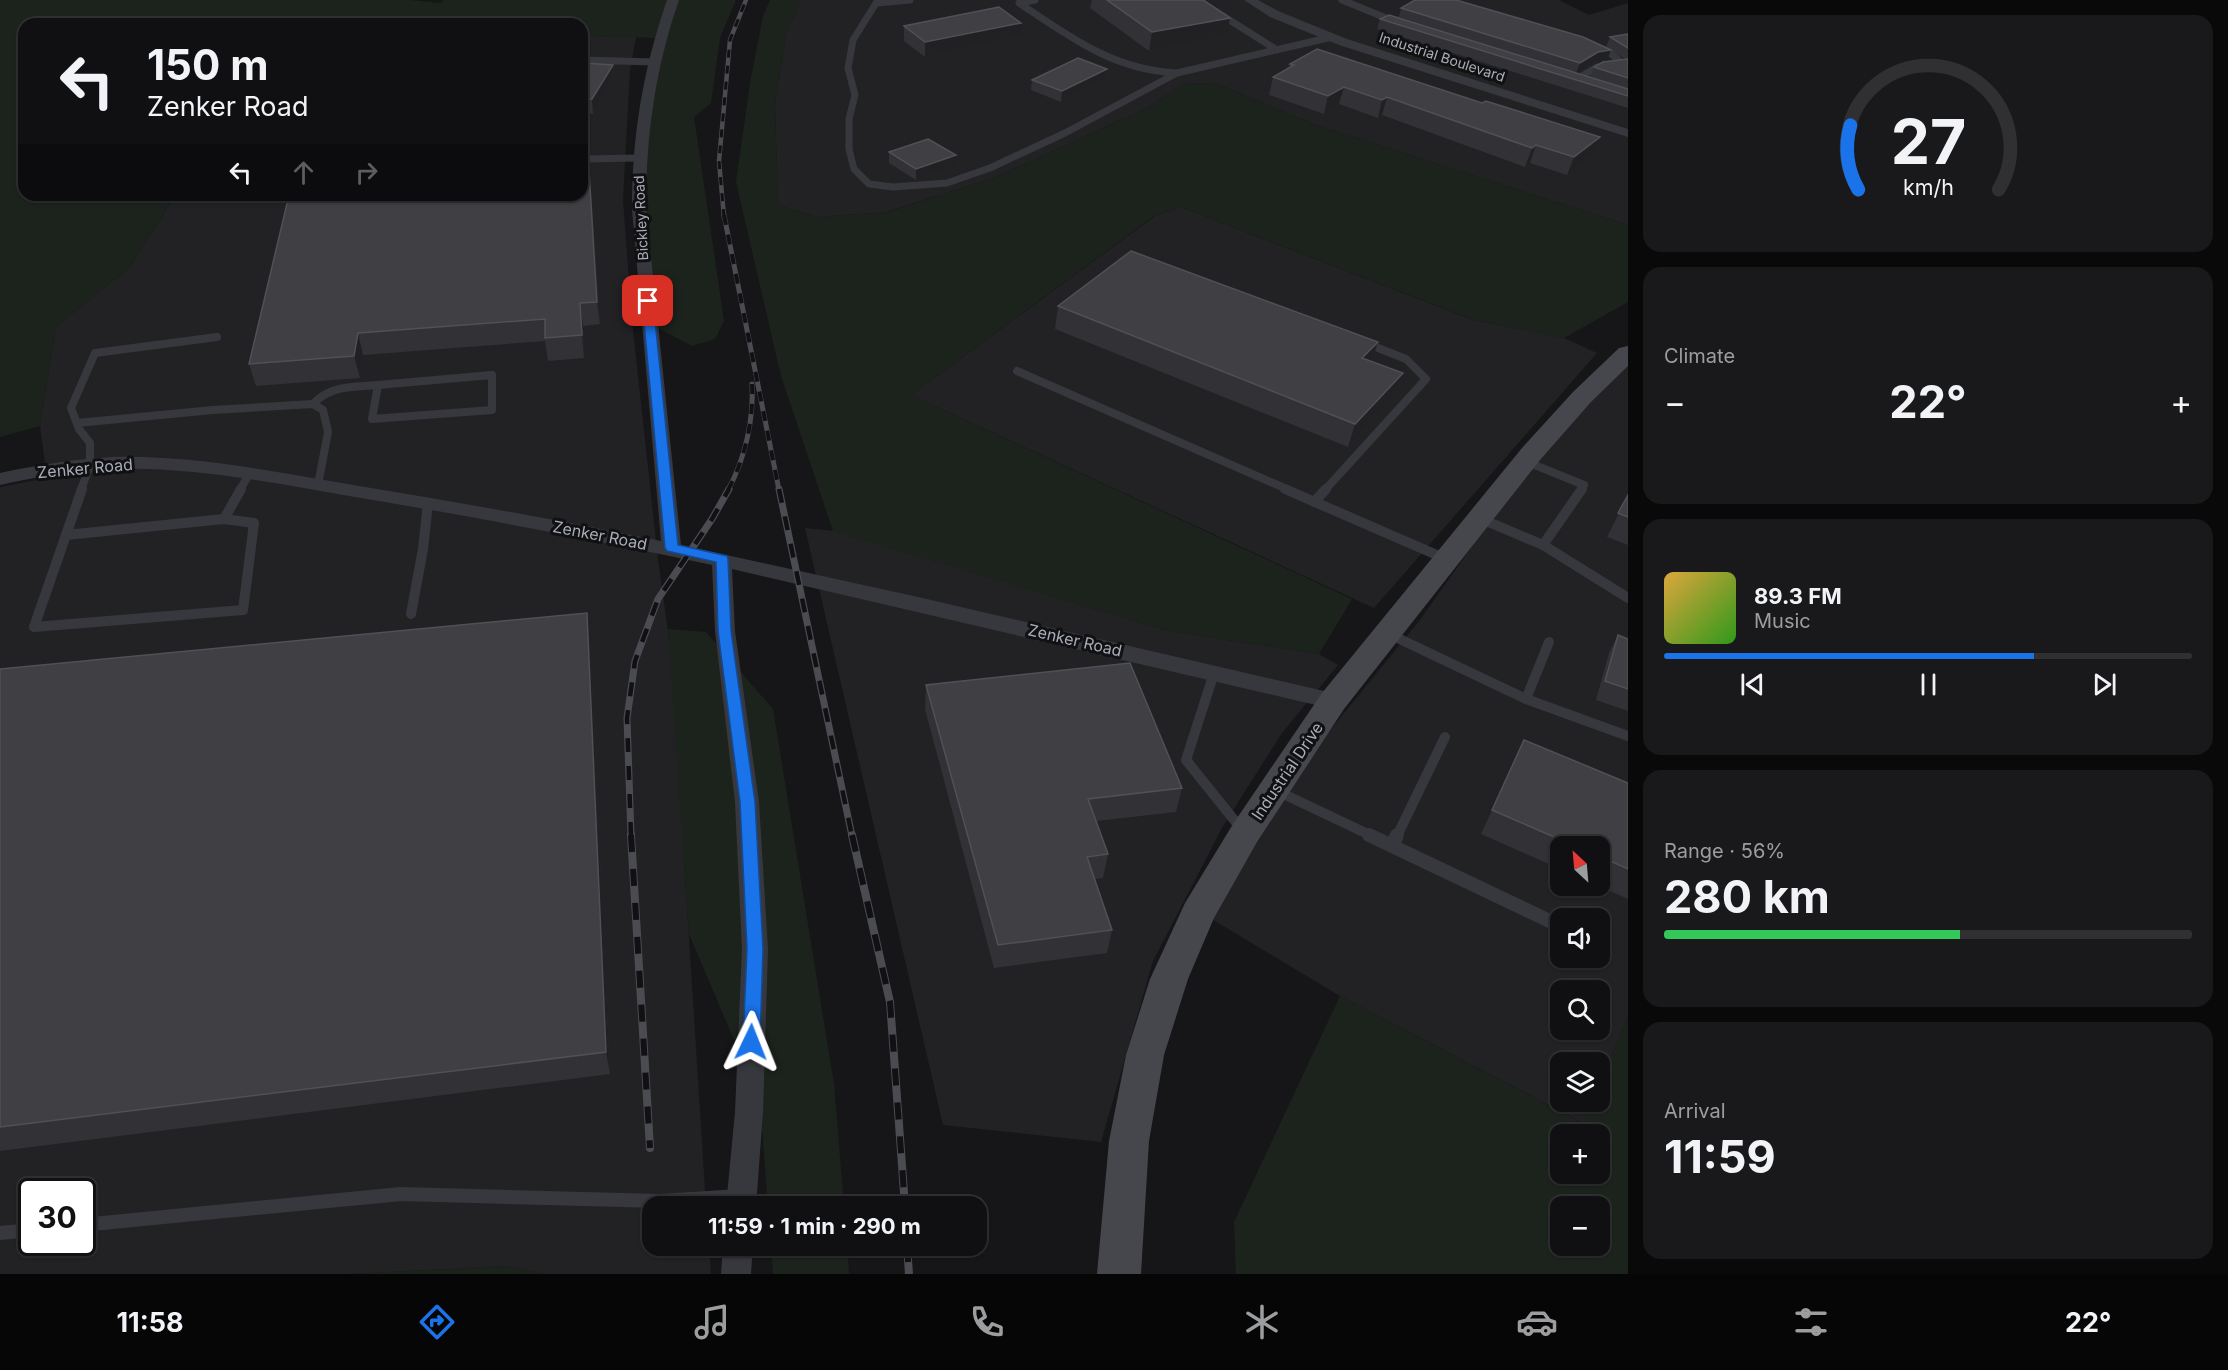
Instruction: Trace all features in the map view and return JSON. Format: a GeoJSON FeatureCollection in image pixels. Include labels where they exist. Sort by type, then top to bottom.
{"type":"FeatureCollection","features":[{"type":"Feature","properties":{"kind":"street","name":"Bickley Road"},"geometry":{"type":"LineString","coordinates":[[671,548],[639,209],[639,158],[642,116],[653,62],[673,0]]}},
{"type":"Feature","properties":{"kind":"street","name":"Industrial Boulevard"},"geometry":{"type":"LineString","coordinates":[[1250,0],[1274,14],[1332,37],[1628,133]]}},
{"type":"Feature","properties":{"kind":"street","name":"Industrial Drive"},"geometry":{"type":"LineString","coordinates":[[1119,1274],[1129,1141],[1145,1055],[1169,979],[1198,913],[1245,833],[1333,701],[1525,461],[1582,398],[1628,352]]}},
{"type":"Feature","properties":{"kind":"street","name":"Zenker Road"},"geometry":{"type":"LineString","coordinates":[[0,479],[90,465],[156,464],[249,474],[428,503],[722,559],[1333,701]]}},
{"type":"Feature","properties":{"kind":"street"},"geometry":{"type":"LineString","coordinates":[[722,559],[725,631],[747,802],[755,949],[749,1112],[742,1196]]}},
{"type":"Feature","properties":{"kind":"street"},"geometry":{"type":"LineString","coordinates":[[736,1274],[737,1256]]}},
{"type":"Feature","properties":{"kind":"lane"},"geometry":{"type":"LineString","coordinates":[[910,0],[878,1],[861,24],[853,40],[848,68],[855,95],[849,118],[849,149],[854,169],[869,184],[893,187],[947,183],[990,168],[1065,133],[1177,73],[1332,37]]}},
{"type":"Feature","properties":{"kind":"lane"},"geometry":{"type":"LineString","coordinates":[[1029,0],[1019,3],[1086,48],[1106,58],[1151,71],[1177,73]]}},
{"type":"Feature","properties":{"kind":"lane"},"geometry":{"type":"LineString","coordinates":[[1198,0],[1276,50]]}},
{"type":"Feature","properties":{"kind":"lane"},"geometry":{"type":"LineString","coordinates":[[1342,0],[1402,25]]}},
{"type":"Feature","properties":{"kind":"lane"},"geometry":{"type":"LineString","coordinates":[[1577,79],[1597,67],[1623,64],[1608,51],[1590,44]]}},
{"type":"Feature","properties":{"kind":"lane"},"geometry":{"type":"LineString","coordinates":[[588,60],[653,62]]}},
{"type":"Feature","properties":{"kind":"lane"},"geometry":{"type":"LineString","coordinates":[[1567,76],[1587,82]]}},
{"type":"Feature","properties":{"kind":"lane"},"geometry":{"type":"LineString","coordinates":[[588,159],[639,158]]}},
{"type":"Feature","properties":{"kind":"lane"},"geometry":{"type":"LineString","coordinates":[[65,535],[224,519],[254,523],[243,610],[34,627],[65,535],[90,465],[90,443],[77,423],[71,408],[95,352],[217,338]]}},
{"type":"Feature","properties":{"kind":"lane"},"geometry":{"type":"LineString","coordinates":[[1314,501],[1426,379],[1406,359],[1351,338]]}},
{"type":"Feature","properties":{"kind":"lane"},"geometry":{"type":"LineString","coordinates":[[1017,371],[1446,559]]}},
{"type":"Feature","properties":{"kind":"lane"},"geometry":{"type":"LineString","coordinates":[[313,404],[320,396],[332,389],[378,384],[492,375],[492,410],[372,419],[378,384]]}},
{"type":"Feature","properties":{"kind":"lane"},"geometry":{"type":"LineString","coordinates":[[77,423],[213,410],[313,404],[323,410],[328,432],[318,485]]}},
{"type":"Feature","properties":{"kind":"lane"},"geometry":{"type":"LineString","coordinates":[[1525,461],[1584,484],[1543,545]]}},
{"type":"Feature","properties":{"kind":"lane"},"geometry":{"type":"LineString","coordinates":[[224,519],[249,474]]}},
{"type":"Feature","properties":{"kind":"lane"},"geometry":{"type":"LineString","coordinates":[[411,614],[423,549],[428,503]]}},
{"type":"Feature","properties":{"kind":"lane"},"geometry":{"type":"LineString","coordinates":[[1479,518],[1543,545],[1628,598]]}},
{"type":"Feature","properties":{"kind":"lane"},"geometry":{"type":"LineString","coordinates":[[1387,633],[1526,699],[1628,736]]}},
{"type":"Feature","properties":{"kind":"lane"},"geometry":{"type":"LineString","coordinates":[[1526,699],[1549,642]]}},
{"type":"Feature","properties":{"kind":"lane"},"geometry":{"type":"LineString","coordinates":[[1214,673],[1186,760],[1245,833]]}},
{"type":"Feature","properties":{"kind":"lane"},"geometry":{"type":"LineString","coordinates":[[1392,846],[1445,737]]}},
{"type":"Feature","properties":{"kind":"lane"},"geometry":{"type":"LineString","coordinates":[[1274,789],[1550,921]]}},
{"type":"Feature","properties":{"kind":"lane"},"geometry":{"type":"LineString","coordinates":[[96,1224],[401,1194],[642,1201]]}},
{"type":"Feature","properties":{"kind":"lane"},"geometry":{"type":"LineString","coordinates":[[0,1233],[18,1231]]}},
{"type":"Feature","properties":{"kind":"shaded area"},"geometry":{"type":"Polygon","coordinates":[[[0,0],[410,0],[440,3],[444,0],[736,0],[720,38],[711,103],[694,117],[724,321],[715,339],[692,346],[650,324],[639,209],[659,38],[588,36],[588,18],[18,18],[18,201],[171,201],[130,267],[56,327],[40,426],[0,437],[0,0]]]}},
{"type":"Feature","properties":{"kind":"shaded area"},"geometry":{"type":"Polygon","coordinates":[[[770,0],[801,0],[786,34],[775,105],[778,205],[817,217],[887,212],[994,178],[1147,108],[1184,84],[1215,83],[1313,124],[1628,225],[1628,302],[1564,338],[1474,320],[1181,207],[1154,216],[911,395],[1352,599],[1319,654],[1168,631],[833,531],[781,376],[736,182],[750,83],[763,16],[770,0]]]}},
{"type":"Feature","properties":{"kind":"shaded area"},"geometry":{"type":"Polygon","coordinates":[[[801,0],[1559,0],[1589,15],[1628,3],[1628,225],[1313,124],[1215,83],[1184,84],[1147,108],[994,178],[886,212],[817,217],[778,205],[775,105],[786,34],[801,0]]]}},
{"type":"Feature","properties":{"kind":"shaded area"},"geometry":{"type":"Polygon","coordinates":[[[588,36],[636,37],[630,70],[623,200],[632,321],[658,559],[671,653],[705,1196],[642,1196],[642,1256],[710,1256],[711,1274],[543,1274],[507,1266],[349,1274],[0,1274],[0,487],[47,478],[40,426],[56,327],[130,267],[171,201],[588,201],[588,36]]]}},
{"type":"Feature","properties":{"kind":"shaded area"},"geometry":{"type":"Polygon","coordinates":[[[1181,207],[1473,320],[1564,338],[1597,353],[1374,608],[911,395],[1155,216],[1181,207]]]}},
{"type":"Feature","properties":{"kind":"shaded area"},"geometry":{"type":"Polygon","coordinates":[[[1628,363],[1628,1017],[1610,1059],[1610,1052],[1550,1052],[1550,1106],[1340,996],[1210,918],[1314,750],[1419,621],[1513,489],[1572,421],[1628,363]]]}},
{"type":"Feature","properties":{"kind":"shaded area"},"geometry":{"type":"Polygon","coordinates":[[[805,528],[834,531],[1168,631],[1319,654],[1338,665],[1282,733],[1223,826],[1153,961],[1101,1142],[943,1125],[805,528]]]}},
{"type":"Feature","properties":{"kind":"shaded area"},"geometry":{"type":"Polygon","coordinates":[[[668,629],[706,632],[773,709],[834,1084],[843,1196],[767,1196],[760,1101],[689,934],[668,629]]]}},
{"type":"Feature","properties":{"kind":"shaded area"},"geometry":{"type":"Polygon","coordinates":[[[1340,996],[1550,1106],[1550,1112],[1561,1112],[1582,1123],[1587,1112],[1610,1112],[1610,1059],[1628,1017],[1628,1274],[1236,1274],[1234,1222],[1340,996]]]}},
{"type":"Feature","properties":{"kind":"shaded area"},"geometry":{"type":"Polygon","coordinates":[[[1562,1112],[1588,1112],[1583,1123],[1562,1112]]]}},
{"type":"Feature","properties":{"kind":"shaded area"},"geometry":{"type":"Polygon","coordinates":[[[772,1256],[848,1256],[849,1274],[773,1274],[772,1256]]]}},
{"type":"Feature","properties":{"kind":"shaded area"},"geometry":{"type":"Polygon","coordinates":[[[507,1266],[543,1274],[349,1274],[507,1266]]]}},
{"type":"Feature","properties":{"kind":"building"},"geometry":{"type":"Polygon","coordinates":[[[1107,0],[1203,0],[1230,18],[1152,32],[1107,0]]]}},
{"type":"Feature","properties":{"kind":"building"},"geometry":{"type":"Polygon","coordinates":[[[1415,0],[1456,0],[1583,37],[1611,50],[1598,52],[1580,63],[1401,8],[1415,0]]]}},
{"type":"Feature","properties":{"kind":"building"},"geometry":{"type":"Polygon","coordinates":[[[999,7],[1021,23],[925,42],[904,26],[999,7]]]}},
{"type":"Feature","properties":{"kind":"building"},"geometry":{"type":"Polygon","coordinates":[[[1389,15],[1628,89],[1628,96],[1380,19],[1389,15]]]}},
{"type":"Feature","properties":{"kind":"building"},"geometry":{"type":"Polygon","coordinates":[[[1628,34],[1628,48],[1610,37],[1628,34]]]}},
{"type":"Feature","properties":{"kind":"building"},"geometry":{"type":"Polygon","coordinates":[[[1317,49],[1482,103],[1486,101],[1600,137],[1574,157],[1536,145],[1532,148],[1387,97],[1382,100],[1344,87],[1328,96],[1273,77],[1294,65],[1290,64],[1317,49]]]}},
{"type":"Feature","properties":{"kind":"building"},"geometry":{"type":"Polygon","coordinates":[[[1078,58],[1107,69],[1062,91],[1032,80],[1078,58]]]}},
{"type":"Feature","properties":{"kind":"building"},"geometry":{"type":"Polygon","coordinates":[[[1628,59],[1628,78],[1594,67],[1603,62],[1628,59]]]}},
{"type":"Feature","properties":{"kind":"building"},"geometry":{"type":"Polygon","coordinates":[[[588,63],[613,65],[592,99],[588,99],[588,63]]]}},
{"type":"Feature","properties":{"kind":"building"},"geometry":{"type":"Polygon","coordinates":[[[928,139],[956,155],[916,169],[889,152],[928,139]]]}},
{"type":"Feature","properties":{"kind":"building"},"geometry":{"type":"Polygon","coordinates":[[[588,170],[597,302],[580,303],[582,335],[545,338],[545,319],[358,333],[354,356],[249,364],[288,201],[588,201],[588,170]]]}},
{"type":"Feature","properties":{"kind":"building"},"geometry":{"type":"Polygon","coordinates":[[[1131,251],[1378,342],[1362,358],[1403,373],[1355,424],[1058,306],[1131,251]]]}},
{"type":"Feature","properties":{"kind":"building"},"geometry":{"type":"Polygon","coordinates":[[[1628,495],[1628,517],[1618,513],[1628,495]]]}},
{"type":"Feature","properties":{"kind":"building"},"geometry":{"type":"Polygon","coordinates":[[[587,613],[606,1052],[0,1127],[0,669],[587,613]]]}},
{"type":"Feature","properties":{"kind":"building"},"geometry":{"type":"Polygon","coordinates":[[[1618,635],[1628,639],[1628,689],[1605,681],[1618,635]]]}},
{"type":"Feature","properties":{"kind":"building"},"geometry":{"type":"Polygon","coordinates":[[[1130,663],[1182,788],[1088,799],[1108,854],[1087,857],[1112,930],[998,945],[926,685],[1130,663]]]}},
{"type":"Feature","properties":{"kind":"building"},"geometry":{"type":"Polygon","coordinates":[[[1524,740],[1628,783],[1628,869],[1610,861],[1610,836],[1552,836],[1492,810],[1524,740]]]}},
{"type":"Feature","properties":{"kind":"railway"},"geometry":{"type":"LineString","coordinates":[[724,217],[719,161],[730,40],[746,0]]}},
{"type":"Feature","properties":{"kind":"railway"},"geometry":{"type":"LineString","coordinates":[[724,215],[779,490]]}},
{"type":"Feature","properties":{"kind":"railway"},"geometry":{"type":"LineString","coordinates":[[728,490],[747,439],[752,384]]}},
{"type":"Feature","properties":{"kind":"railway"},"geometry":{"type":"LineString","coordinates":[[631,836],[627,718],[635,661],[658,599],[712,519],[729,489]]}},
{"type":"Feature","properties":{"kind":"railway"},"geometry":{"type":"LineString","coordinates":[[779,489],[852,836]]}},
{"type":"Feature","properties":{"kind":"railway"},"geometry":{"type":"LineString","coordinates":[[631,835],[650,1148]]}},
{"type":"Feature","properties":{"kind":"railway"},"geometry":{"type":"LineString","coordinates":[[852,835],[890,1002],[904,1196]]}},
{"type":"Feature","properties":{"kind":"railway"},"geometry":{"type":"LineString","coordinates":[[908,1256],[909,1274]]}},
{"type":"Feature","properties":{"kind":"route"},"geometry":{"type":"LineString","coordinates":[[648,301],[671,548],[722,559],[725,631],[747,802],[755,949],[751,1042]]}}]}
